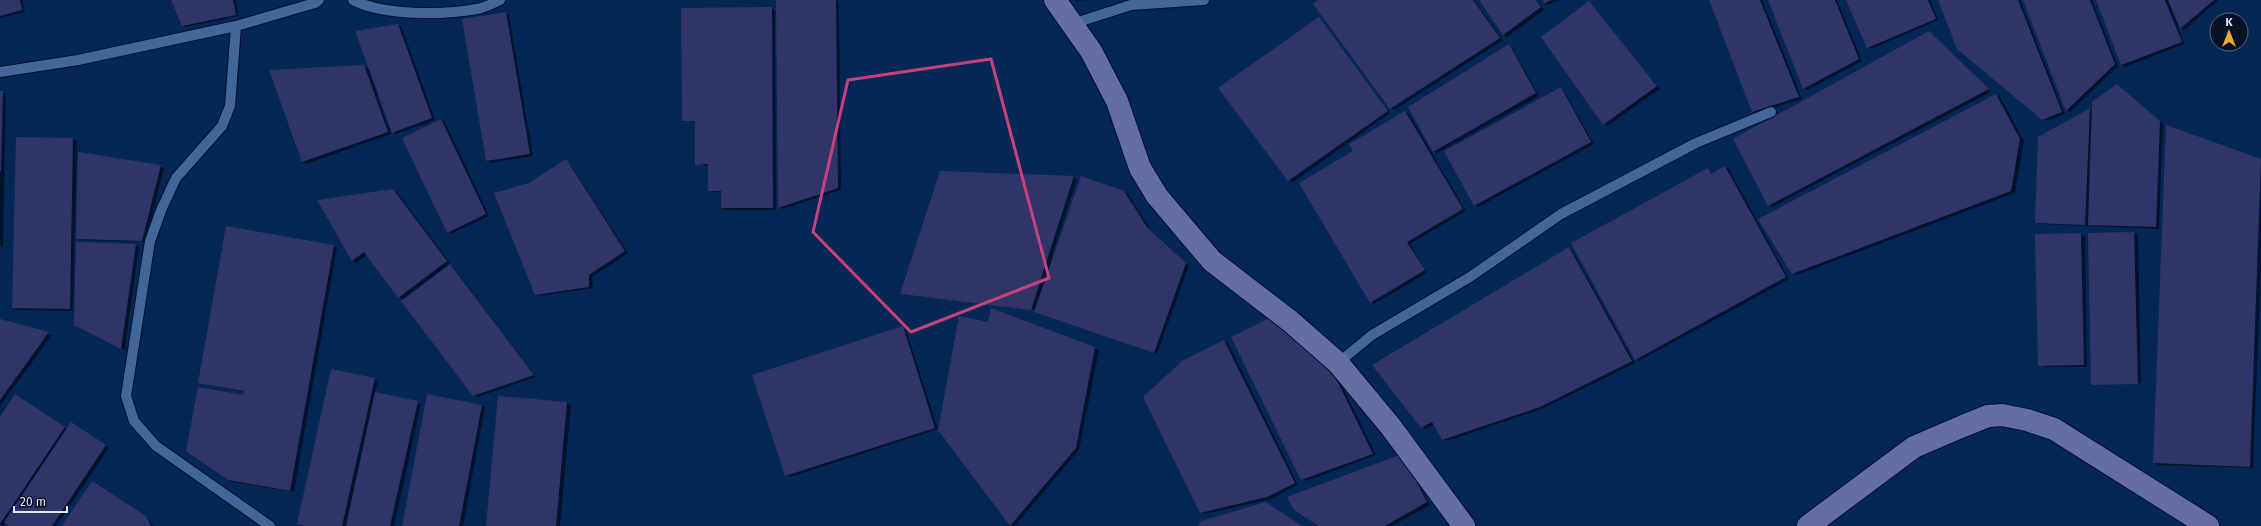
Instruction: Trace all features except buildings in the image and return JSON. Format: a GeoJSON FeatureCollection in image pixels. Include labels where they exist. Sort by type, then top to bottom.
{"type":"FeatureCollection","features":[{"type":"Feature","properties":{"kind":"street"},"geometry":{"type":"LineString","coordinates":[[1055,0],[1091,51],[1117,101],[1140,168],[1157,196],[1212,261],[1290,321],[1338,363],[1391,427],[1464,526]]}},
{"type":"Feature","properties":{"kind":"street"},"geometry":{"type":"LineString","coordinates":[[1808,526],[1914,447],[1988,416],[2002,415],[2027,420],[2054,429],[2208,526]]}},
{"type":"Feature","properties":{"kind":"lane"},"geometry":{"type":"LineString","coordinates":[[0,72],[78,60],[236,26],[315,3],[319,0]]}},
{"type":"Feature","properties":{"kind":"lane"},"geometry":{"type":"LineString","coordinates":[[353,0],[393,11],[434,13],[479,9],[500,0]]}},
{"type":"Feature","properties":{"kind":"lane"},"geometry":{"type":"LineString","coordinates":[[1072,24],[1131,5],[1204,0]]}},
{"type":"Feature","properties":{"kind":"lane"},"geometry":{"type":"LineString","coordinates":[[236,26],[230,106],[222,126],[176,178],[162,208],[150,241],[126,396],[134,421],[156,446],[270,526]]}},
{"type":"Feature","properties":{"kind":"lane"},"geometry":{"type":"LineString","coordinates":[[1338,363],[1372,335],[1470,277],[1561,214],[1696,143],[1771,112]]}},
{"type":"Feature","properties":{"kind":"highlighted area"},"geometry":{"type":"Polygon","coordinates":[[[991,59],[1049,278],[911,332],[813,232],[848,80],[991,59]]]}}]}
